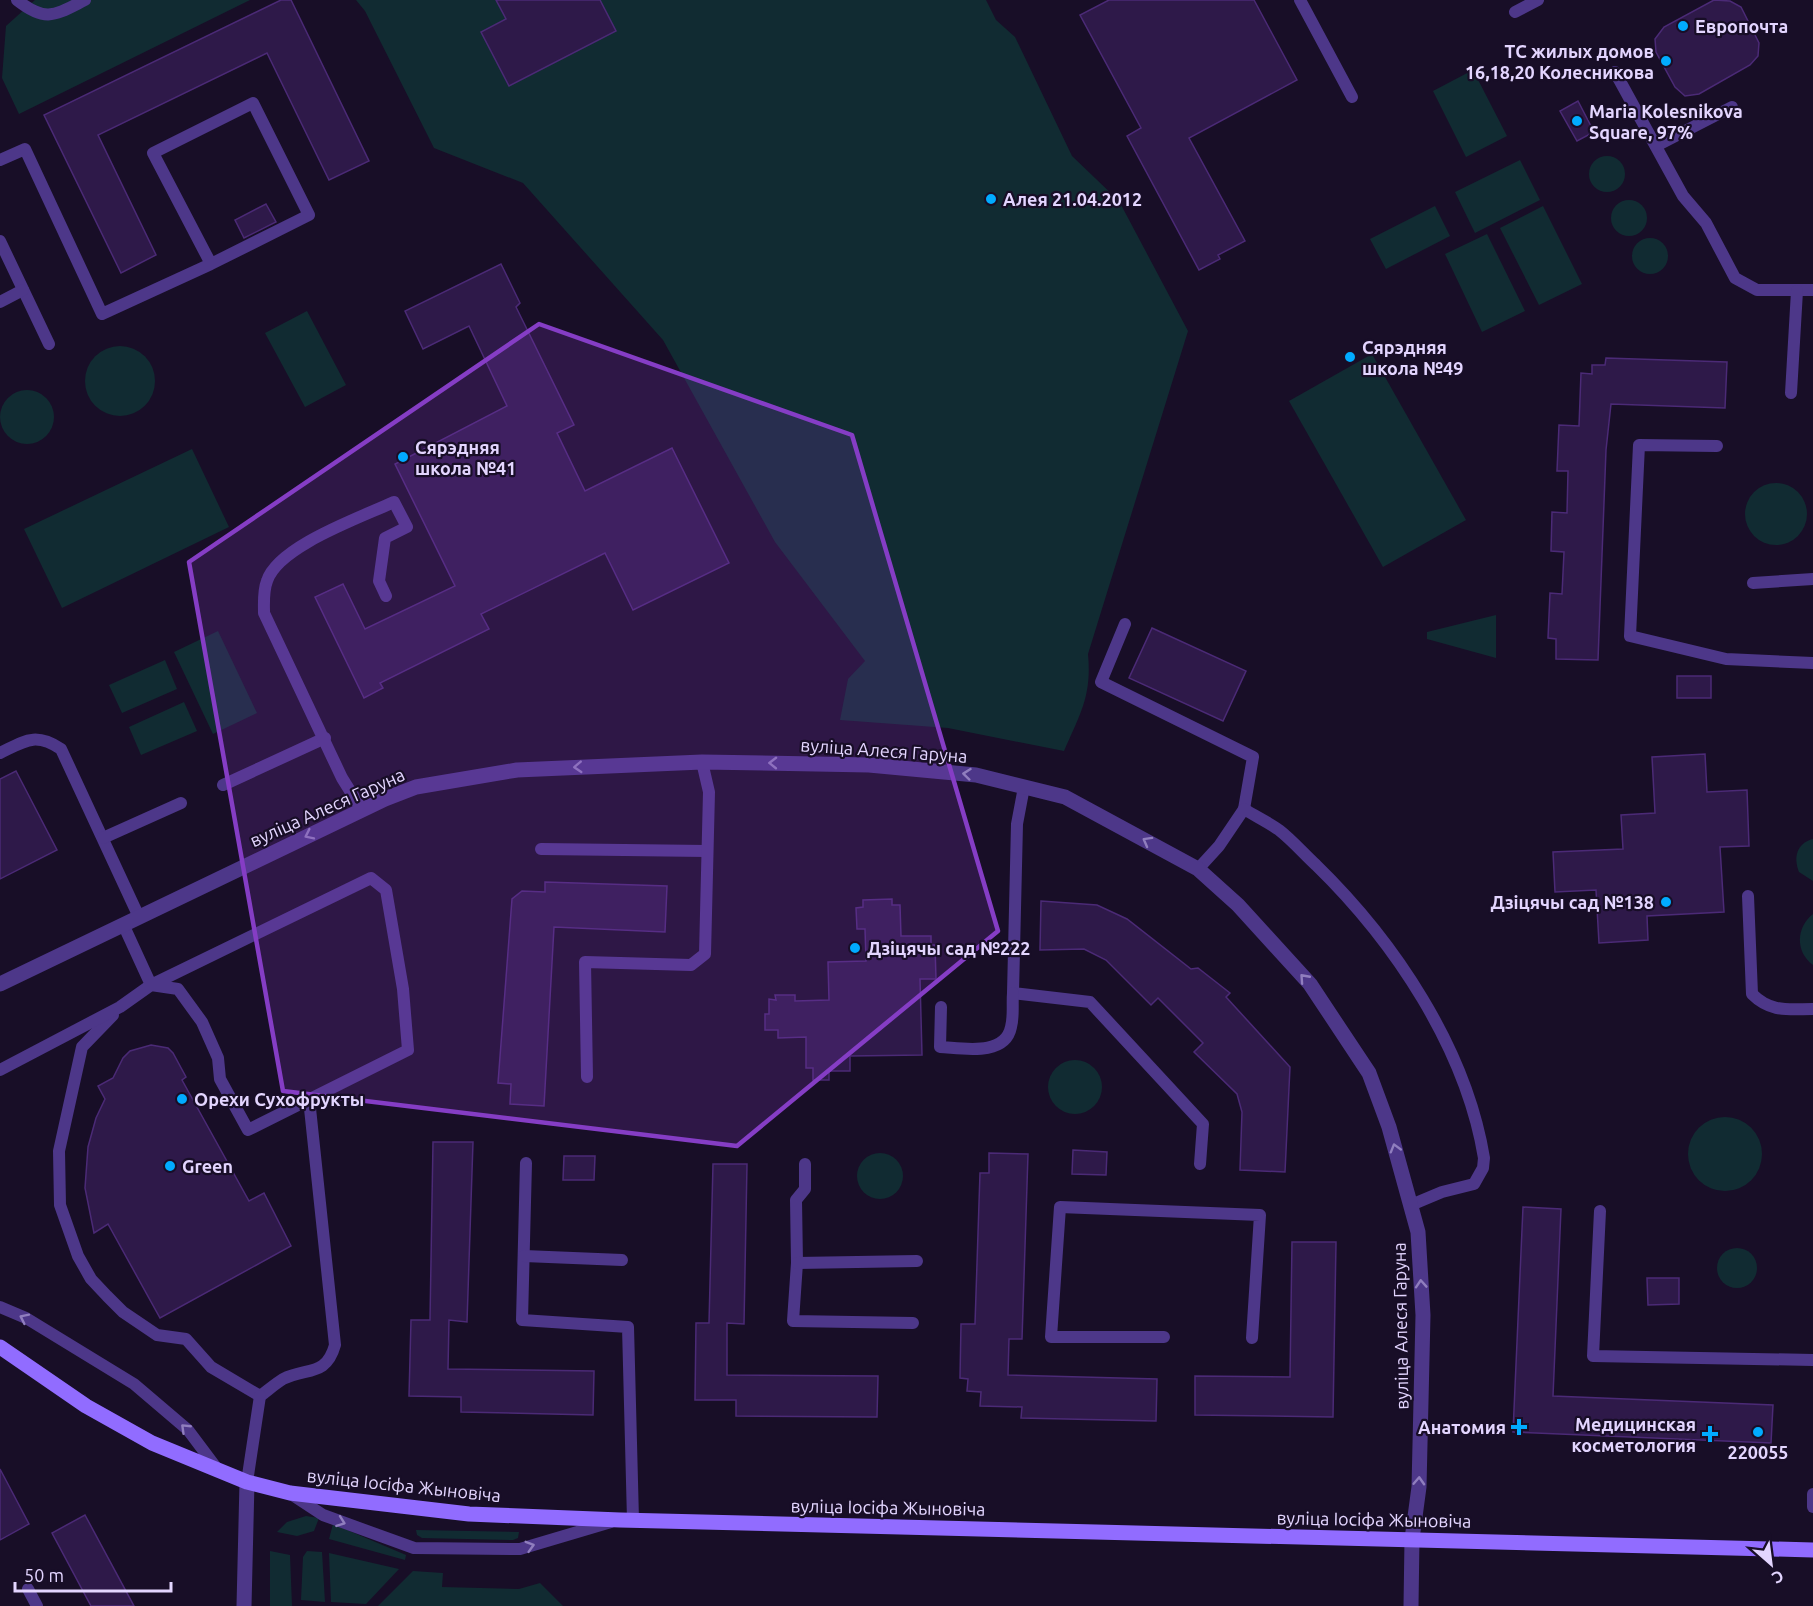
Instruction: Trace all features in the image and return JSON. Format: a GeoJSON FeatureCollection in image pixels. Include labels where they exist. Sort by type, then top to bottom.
{"type":"FeatureCollection","features":[{"type":"Feature","properties":{"kind":"main road","name":"вуліца Іосіфа Жыновіча"},"geometry":{"type":"LineString","coordinates":[[0,1347],[86,1406],[152,1443],[220,1473],[290,1493],[469,1514],[1813,1550]]}},
{"type":"Feature","properties":{"kind":"street","name":"вуліца Алеся Гаруна"},"geometry":{"type":"LineString","coordinates":[[0,984],[362,810],[416,787],[517,770],[702,762],[869,765],[976,775],[1065,797],[1198,869],[1238,905],[1310,984],[1369,1072],[1389,1127],[1418,1232],[1423,1315],[1419,1487],[1412,1539],[1411,1606]]}},
{"type":"Feature","properties":{"kind":"street"},"geometry":{"type":"LineString","coordinates":[[244,1606],[247,1482]]}},
{"type":"Feature","properties":{"kind":"lane"},"geometry":{"type":"LineString","coordinates":[[17,0],[34,14],[49,14],[85,0]]}},
{"type":"Feature","properties":{"kind":"lane"},"geometry":{"type":"LineString","coordinates":[[1300,0],[1352,97]]}},
{"type":"Feature","properties":{"kind":"lane"},"geometry":{"type":"LineString","coordinates":[[1515,12],[1538,0]]}},
{"type":"Feature","properties":{"kind":"lane"},"geometry":{"type":"LineString","coordinates":[[1615,72],[1683,196],[1706,223],[1735,278],[1757,290],[1813,290]]}},
{"type":"Feature","properties":{"kind":"lane"},"geometry":{"type":"LineString","coordinates":[[0,160],[25,149],[102,315],[211,264],[309,214],[253,103],[153,153],[211,264]]}},
{"type":"Feature","properties":{"kind":"lane"},"geometry":{"type":"LineString","coordinates":[[1656,146],[1732,107]]}},
{"type":"Feature","properties":{"kind":"lane"},"geometry":{"type":"LineString","coordinates":[[0,241],[49,345]]}},
{"type":"Feature","properties":{"kind":"lane"},"geometry":{"type":"LineString","coordinates":[[0,302],[23,290]]}},
{"type":"Feature","properties":{"kind":"lane"},"geometry":{"type":"LineString","coordinates":[[1791,393],[1797,291]]}},
{"type":"Feature","properties":{"kind":"lane"},"geometry":{"type":"LineString","coordinates":[[1717,446],[1639,445],[1630,636],[1726,659],[1813,663]]}},
{"type":"Feature","properties":{"kind":"lane"},"geometry":{"type":"LineString","coordinates":[[362,810],[342,778],[264,613],[267,581],[273,569],[289,553],[394,502],[407,527],[385,538],[379,581],[386,596]]}},
{"type":"Feature","properties":{"kind":"lane"},"geometry":{"type":"LineString","coordinates":[[1752,583],[1813,579]]}},
{"type":"Feature","properties":{"kind":"lane"},"geometry":{"type":"LineString","coordinates":[[1125,624],[1101,682],[1253,757],[1244,809],[1219,846],[1198,869]]}},
{"type":"Feature","properties":{"kind":"lane"},"geometry":{"type":"LineString","coordinates":[[0,753],[31,738],[49,741],[61,749],[139,917]]}},
{"type":"Feature","properties":{"kind":"lane"},"geometry":{"type":"LineString","coordinates":[[223,785],[325,738]]}},
{"type":"Feature","properties":{"kind":"lane"},"geometry":{"type":"LineString","coordinates":[[587,1077],[585,962],[691,965],[705,954],[709,792],[702,762]]}},
{"type":"Feature","properties":{"kind":"lane"},"geometry":{"type":"LineString","coordinates":[[941,1007],[940,1047],[989,1048],[1002,1042],[1011,1029],[1017,824],[1024,788]]}},
{"type":"Feature","properties":{"kind":"lane"},"geometry":{"type":"LineString","coordinates":[[103,838],[181,803]]}},
{"type":"Feature","properties":{"kind":"lane"},"geometry":{"type":"LineString","coordinates":[[1244,809],[1280,830],[1370,922],[1409,977],[1457,1070],[1482,1148],[1483,1168],[1474,1184],[1442,1192],[1411,1205]]}},
{"type":"Feature","properties":{"kind":"lane"},"geometry":{"type":"LineString","coordinates":[[541,849],[707,851]]}},
{"type":"Feature","properties":{"kind":"lane"},"geometry":{"type":"LineString","coordinates":[[0,1070],[120,1007],[151,985],[371,878],[386,890],[403,989],[408,1050],[248,1130],[220,1078],[218,1058],[202,1022],[178,989],[151,985]]}},
{"type":"Feature","properties":{"kind":"lane"},"geometry":{"type":"LineString","coordinates":[[1748,896],[1752,994],[1762,1005],[1778,1009],[1813,1009]]}},
{"type":"Feature","properties":{"kind":"lane"},"geometry":{"type":"LineString","coordinates":[[123,924],[151,985]]}},
{"type":"Feature","properties":{"kind":"lane"},"geometry":{"type":"LineString","coordinates":[[1013,993],[1090,1002],[1203,1124],[1200,1164]]}},
{"type":"Feature","properties":{"kind":"lane"},"geometry":{"type":"LineString","coordinates":[[120,1007],[82,1047],[77,1078],[59,1151],[60,1205],[68,1231],[91,1279],[123,1312],[157,1335],[186,1339],[211,1367],[260,1396]]}},
{"type":"Feature","properties":{"kind":"lane"},"geometry":{"type":"LineString","coordinates":[[247,1482],[260,1396],[284,1379],[329,1362],[335,1345],[309,1099]]}},
{"type":"Feature","properties":{"kind":"lane"},"geometry":{"type":"LineString","coordinates":[[290,1493],[323,1515],[414,1548],[520,1549],[626,1520],[628,1327],[522,1320],[526,1163]]}},
{"type":"Feature","properties":{"kind":"lane"},"geometry":{"type":"LineString","coordinates":[[806,1164],[805,1189],[796,1200],[797,1263],[793,1321],[913,1323]]}},
{"type":"Feature","properties":{"kind":"lane"},"geometry":{"type":"LineString","coordinates":[[1164,1337],[1051,1337],[1060,1207],[1260,1215],[1252,1338]]}},
{"type":"Feature","properties":{"kind":"lane"},"geometry":{"type":"LineString","coordinates":[[1600,1211],[1593,1356],[1813,1360]]}},
{"type":"Feature","properties":{"kind":"lane"},"geometry":{"type":"LineString","coordinates":[[524,1256],[622,1260]]}},
{"type":"Feature","properties":{"kind":"lane"},"geometry":{"type":"LineString","coordinates":[[797,1263],[917,1261]]}},
{"type":"Feature","properties":{"kind":"lane"},"geometry":{"type":"LineString","coordinates":[[0,1307],[26,1318],[134,1384],[189,1430],[220,1473]]}},
{"type":"Feature","properties":{"kind":"lane"},"geometry":{"type":"LineString","coordinates":[[1813,1494],[1813,1507]]}},
{"type":"Feature","properties":{"kind":"lane"},"geometry":{"type":"LineString","coordinates":[[28,1589],[37,1606]]}},
{"type":"Feature","properties":{"kind":"highlighted area"},"geometry":{"type":"Polygon","coordinates":[[[539,324],[852,435],[998,931],[737,1146],[283,1091],[189,562],[539,324]]]}},
{"type":"Feature","properties":{"kind":"shaded area"},"geometry":{"type":"Polygon","coordinates":[[[35,0],[250,0],[19,114],[2,78],[6,26],[35,0]]]}},
{"type":"Feature","properties":{"kind":"shaded area"},"geometry":{"type":"Polygon","coordinates":[[[356,0],[986,0],[996,20],[1015,37],[1072,156],[1119,201],[1188,331],[1088,654],[1088,682],[1084,704],[1064,751],[948,728],[840,720],[848,679],[865,661],[775,542],[663,340],[523,183],[434,148],[365,11],[356,0]]]}},
{"type":"Feature","properties":{"kind":"shaded area"},"geometry":{"type":"Polygon","coordinates":[[[1473,70],[1507,136],[1466,157],[1433,91],[1473,70]]]}},
{"type":"Feature","properties":{"kind":"shaded area"},"geometry":{"type":"Polygon","coordinates":[[[1607,156],[1620,161],[1625,174],[1620,187],[1607,192],[1594,187],[1589,174],[1594,161],[1607,156]]]}},
{"type":"Feature","properties":{"kind":"shaded area"},"geometry":{"type":"Polygon","coordinates":[[[1520,160],[1540,200],[1475,233],[1455,192],[1520,160]]]}},
{"type":"Feature","properties":{"kind":"shaded area"},"geometry":{"type":"Polygon","coordinates":[[[1629,200],[1642,205],[1647,218],[1642,231],[1629,236],[1616,231],[1611,218],[1616,205],[1629,200]]]}},
{"type":"Feature","properties":{"kind":"shaded area"},"geometry":{"type":"Polygon","coordinates":[[[1435,206],[1450,236],[1386,269],[1370,239],[1435,206]]]}},
{"type":"Feature","properties":{"kind":"shaded area"},"geometry":{"type":"Polygon","coordinates":[[[1543,206],[1582,284],[1539,305],[1500,228],[1543,206]]]}},
{"type":"Feature","properties":{"kind":"shaded area"},"geometry":{"type":"Polygon","coordinates":[[[1487,234],[1525,311],[1482,332],[1445,254],[1487,234]]]}},
{"type":"Feature","properties":{"kind":"shaded area"},"geometry":{"type":"Polygon","coordinates":[[[1650,238],[1663,243],[1668,256],[1663,269],[1650,274],[1637,269],[1632,256],[1637,243],[1650,238]]]}},
{"type":"Feature","properties":{"kind":"shaded area"},"geometry":{"type":"Polygon","coordinates":[[[307,311],[346,385],[305,407],[265,333],[307,311]]]}},
{"type":"Feature","properties":{"kind":"shaded area"},"geometry":{"type":"Polygon","coordinates":[[[120,346],[133,349],[145,356],[152,368],[155,381],[152,394],[145,406],[133,413],[120,416],[107,413],[95,406],[88,394],[85,381],[88,368],[95,356],[107,349],[120,346]]]}},
{"type":"Feature","properties":{"kind":"shaded area"},"geometry":{"type":"Polygon","coordinates":[[[1372,354],[1466,520],[1383,567],[1289,401],[1372,354]]]}},
{"type":"Feature","properties":{"kind":"shaded area"},"geometry":{"type":"Polygon","coordinates":[[[22,390],[32,390],[42,394],[50,402],[54,417],[50,432],[42,440],[32,444],[22,444],[12,440],[4,432],[0,422],[0,412],[4,402],[12,394],[22,390]]]}},
{"type":"Feature","properties":{"kind":"shaded area"},"geometry":{"type":"Polygon","coordinates":[[[192,449],[229,527],[62,608],[24,529],[192,449]]]}},
{"type":"Feature","properties":{"kind":"shaded area"},"geometry":{"type":"Polygon","coordinates":[[[1776,483],[1788,485],[1798,492],[1805,502],[1807,514],[1805,526],[1798,536],[1788,543],[1776,545],[1764,543],[1754,536],[1747,526],[1745,514],[1747,502],[1754,492],[1764,485],[1776,483]]]}},
{"type":"Feature","properties":{"kind":"shaded area"},"geometry":{"type":"Polygon","coordinates":[[[1496,615],[1496,658],[1427,639],[1427,632],[1496,615]]]}},
{"type":"Feature","properties":{"kind":"shaded area"},"geometry":{"type":"Polygon","coordinates":[[[218,631],[257,713],[213,734],[174,652],[218,631]]]}},
{"type":"Feature","properties":{"kind":"shaded area"},"geometry":{"type":"Polygon","coordinates":[[[165,660],[177,689],[122,713],[109,685],[165,660]]]}},
{"type":"Feature","properties":{"kind":"shaded area"},"geometry":{"type":"Polygon","coordinates":[[[184,702],[197,731],[141,755],[129,727],[184,702]]]}},
{"type":"Feature","properties":{"kind":"shaded area"},"geometry":{"type":"Polygon","coordinates":[[[1813,839],[1813,881],[1799,872],[1796,861],[1800,847],[1813,839]]]}},
{"type":"Feature","properties":{"kind":"shaded area"},"geometry":{"type":"Polygon","coordinates":[[[1813,914],[1813,965],[1803,953],[1800,940],[1803,926],[1813,914]]]}},
{"type":"Feature","properties":{"kind":"shaded area"},"geometry":{"type":"Polygon","coordinates":[[[1075,1060],[1085,1062],[1094,1068],[1100,1077],[1102,1087],[1100,1097],[1094,1106],[1085,1112],[1075,1114],[1065,1112],[1056,1106],[1050,1097],[1048,1087],[1050,1077],[1056,1068],[1065,1062],[1075,1060]]]}},
{"type":"Feature","properties":{"kind":"shaded area"},"geometry":{"type":"Polygon","coordinates":[[[1718,1117],[1732,1117],[1746,1123],[1756,1133],[1762,1147],[1760,1168],[1746,1185],[1732,1191],[1718,1191],[1704,1185],[1694,1175],[1688,1161],[1688,1147],[1694,1133],[1704,1123],[1718,1117]]]}},
{"type":"Feature","properties":{"kind":"shaded area"},"geometry":{"type":"Polygon","coordinates":[[[880,1153],[896,1160],[903,1176],[896,1192],[880,1199],[864,1192],[857,1176],[864,1160],[880,1153]]]}},
{"type":"Feature","properties":{"kind":"shaded area"},"geometry":{"type":"Polygon","coordinates":[[[1737,1248],[1751,1254],[1757,1268],[1751,1282],[1737,1288],[1723,1282],[1717,1268],[1723,1254],[1737,1248]]]}},
{"type":"Feature","properties":{"kind":"shaded area"},"geometry":{"type":"Polygon","coordinates":[[[306,1516],[319,1518],[314,1531],[297,1536],[277,1532],[287,1522],[306,1516]]]}},
{"type":"Feature","properties":{"kind":"shaded area"},"geometry":{"type":"Polygon","coordinates":[[[333,1524],[406,1555],[405,1560],[329,1539],[333,1524]]]}},
{"type":"Feature","properties":{"kind":"shaded area"},"geometry":{"type":"Polygon","coordinates":[[[416,1530],[519,1532],[518,1538],[513,1540],[422,1538],[417,1535],[416,1530]]]}},
{"type":"Feature","properties":{"kind":"shaded area"},"geometry":{"type":"Polygon","coordinates":[[[270,1551],[290,1555],[292,1606],[270,1606],[270,1551]]]}},
{"type":"Feature","properties":{"kind":"shaded area"},"geometry":{"type":"Polygon","coordinates":[[[307,1551],[322,1552],[325,1602],[301,1600],[303,1557],[307,1551]]]}},
{"type":"Feature","properties":{"kind":"shaded area"},"geometry":{"type":"Polygon","coordinates":[[[329,1553],[399,1569],[366,1604],[331,1602],[329,1553]]]}},
{"type":"Feature","properties":{"kind":"shaded area"},"geometry":{"type":"Polygon","coordinates":[[[413,1571],[443,1573],[442,1587],[519,1589],[540,1583],[563,1606],[378,1606],[413,1571]]]}},
{"type":"Feature","properties":{"kind":"building"},"geometry":{"type":"Polygon","coordinates":[[[281,0],[291,0],[369,161],[329,180],[267,53],[98,135],[156,255],[121,273],[44,115],[281,0]]]}},
{"type":"Feature","properties":{"kind":"building"},"geometry":{"type":"Polygon","coordinates":[[[496,0],[600,0],[616,31],[509,86],[481,32],[506,19],[496,0]]]}},
{"type":"Feature","properties":{"kind":"building"},"geometry":{"type":"Polygon","coordinates":[[[1109,0],[1254,0],[1297,80],[1189,138],[1245,241],[1218,255],[1220,259],[1199,270],[1127,136],[1141,128],[1080,15],[1109,0]]]}},
{"type":"Feature","properties":{"kind":"building"},"geometry":{"type":"Polygon","coordinates":[[[1714,0],[1730,1],[1741,7],[1759,43],[1758,56],[1750,65],[1699,94],[1685,96],[1675,87],[1656,52],[1655,39],[1664,27],[1714,0]]]}},
{"type":"Feature","properties":{"kind":"building"},"geometry":{"type":"Polygon","coordinates":[[[1578,101],[1594,132],[1577,141],[1560,111],[1578,101]]]}},
{"type":"Feature","properties":{"kind":"building"},"geometry":{"type":"Polygon","coordinates":[[[266,204],[276,222],[244,238],[235,220],[266,204]]]}},
{"type":"Feature","properties":{"kind":"building"},"geometry":{"type":"Polygon","coordinates":[[[501,264],[520,303],[516,307],[574,425],[557,433],[585,491],[672,448],[729,563],[633,610],[605,553],[481,614],[489,629],[380,683],[383,688],[364,698],[315,597],[343,584],[365,629],[455,586],[395,464],[507,406],[469,326],[423,349],[405,311],[501,264]]]}},
{"type":"Feature","properties":{"kind":"building"},"geometry":{"type":"Polygon","coordinates":[[[1606,358],[1727,362],[1725,408],[1611,404],[1606,450],[1598,660],[1556,659],[1556,639],[1548,638],[1550,593],[1562,594],[1564,552],[1551,551],[1552,512],[1567,513],[1568,471],[1557,471],[1559,425],[1579,426],[1581,373],[1592,374],[1592,365],[1605,365],[1606,358]]]}},
{"type":"Feature","properties":{"kind":"building"},"geometry":{"type":"Polygon","coordinates":[[[1152,628],[1246,671],[1223,721],[1129,678],[1152,628]]]}},
{"type":"Feature","properties":{"kind":"building"},"geometry":{"type":"Polygon","coordinates":[[[1677,676],[1711,676],[1711,698],[1677,698],[1677,676]]]}},
{"type":"Feature","properties":{"kind":"building"},"geometry":{"type":"Polygon","coordinates":[[[1705,754],[1707,792],[1747,790],[1749,846],[1720,847],[1724,912],[1647,916],[1648,940],[1599,943],[1596,890],[1555,892],[1553,852],[1623,849],[1621,815],[1655,813],[1652,757],[1705,754]]]}},
{"type":"Feature","properties":{"kind":"building"},"geometry":{"type":"Polygon","coordinates":[[[16,771],[57,850],[0,879],[0,779],[16,771]]]}},
{"type":"Feature","properties":{"kind":"building"},"geometry":{"type":"Polygon","coordinates":[[[545,882],[667,886],[665,932],[554,927],[544,1106],[510,1104],[511,1084],[498,1083],[512,899],[522,891],[545,892],[545,882]]]}},
{"type":"Feature","properties":{"kind":"building","name":"Дзіцячы сад №222"},"geometry":{"type":"Polygon","coordinates":[[[892,899],[892,905],[900,905],[901,936],[931,936],[931,945],[935,945],[936,979],[920,979],[922,1055],[850,1056],[850,1071],[829,1071],[829,1080],[813,1080],[813,1068],[806,1068],[806,1037],[778,1038],[778,1030],[765,1030],[765,1014],[769,1014],[769,999],[776,1000],[775,995],[795,995],[795,1001],[829,1000],[828,962],[866,961],[865,929],[857,929],[856,908],[863,907],[863,900],[892,899]]]}},
{"type":"Feature","properties":{"kind":"building"},"geometry":{"type":"Polygon","coordinates":[[[1041,901],[1097,905],[1127,919],[1191,969],[1198,968],[1230,993],[1226,997],[1290,1067],[1285,1172],[1240,1170],[1242,1112],[1237,1094],[1194,1052],[1203,1043],[1158,998],[1151,1005],[1106,960],[1084,949],[1040,950],[1041,901]]]}},
{"type":"Feature","properties":{"kind":"building"},"geometry":{"type":"Polygon","coordinates":[[[151,1045],[168,1048],[173,1053],[186,1077],[182,1080],[249,1201],[264,1193],[291,1246],[160,1318],[108,1224],[94,1233],[85,1188],[88,1147],[96,1118],[105,1099],[98,1086],[113,1078],[123,1058],[130,1051],[151,1045]]]}},
{"type":"Feature","properties":{"kind":"building"},"geometry":{"type":"Polygon","coordinates":[[[433,1142],[473,1142],[467,1322],[449,1320],[448,1369],[594,1371],[593,1415],[461,1412],[461,1397],[409,1396],[411,1320],[430,1320],[433,1142]]]}},
{"type":"Feature","properties":{"kind":"building"},"geometry":{"type":"Polygon","coordinates":[[[1073,1150],[1107,1152],[1106,1175],[1072,1174],[1073,1150]]]}},
{"type":"Feature","properties":{"kind":"building"},"geometry":{"type":"Polygon","coordinates":[[[989,1153],[1028,1154],[1022,1339],[1009,1339],[1008,1375],[1157,1379],[1156,1421],[1021,1418],[1022,1407],[980,1406],[981,1392],[967,1391],[968,1379],[960,1378],[961,1324],[975,1324],[980,1173],[989,1173],[989,1153]]]}},
{"type":"Feature","properties":{"kind":"building"},"geometry":{"type":"Polygon","coordinates":[[[564,1156],[595,1156],[594,1180],[563,1180],[564,1156]]]}},
{"type":"Feature","properties":{"kind":"building"},"geometry":{"type":"Polygon","coordinates":[[[713,1164],[747,1164],[744,1324],[727,1323],[727,1375],[878,1376],[877,1417],[736,1416],[736,1400],[695,1400],[696,1323],[709,1323],[713,1164]]]}},
{"type":"Feature","properties":{"kind":"building"},"geometry":{"type":"Polygon","coordinates":[[[1523,1207],[1561,1209],[1553,1396],[1773,1405],[1771,1443],[1513,1432],[1523,1207]]]}},
{"type":"Feature","properties":{"kind":"building"},"geometry":{"type":"Polygon","coordinates":[[[1292,1242],[1336,1242],[1333,1417],[1195,1415],[1195,1376],[1290,1377],[1292,1242]]]}},
{"type":"Feature","properties":{"kind":"building"},"geometry":{"type":"Polygon","coordinates":[[[1647,1278],[1679,1278],[1679,1304],[1648,1305],[1647,1278]]]}},
{"type":"Feature","properties":{"kind":"building"},"geometry":{"type":"Polygon","coordinates":[[[0,1469],[29,1524],[0,1540],[0,1469]]]}},
{"type":"Feature","properties":{"kind":"building"},"geometry":{"type":"Polygon","coordinates":[[[85,1515],[134,1606],[91,1606],[52,1533],[85,1515]]]}},
{"type":"Feature","properties":{"kind":"place","name":"Европочта"},"geometry":{"type":"Point","coordinates":[1683,26]}},
{"type":"Feature","properties":{"kind":"place","name":"ТС жилых домов 16,18,20 Колесникова"},"geometry":{"type":"Point","coordinates":[1666,61]}},
{"type":"Feature","properties":{"kind":"place","name":"Maria Kolesnikova Square, 97%"},"geometry":{"type":"Point","coordinates":[1577,121]}},
{"type":"Feature","properties":{"kind":"place","name":"Алея 21.04.2012"},"geometry":{"type":"Point","coordinates":[991,199]}},
{"type":"Feature","properties":{"kind":"place","name":"Сярэдняя школа №49"},"geometry":{"type":"Point","coordinates":[1350,357]}},
{"type":"Feature","properties":{"kind":"place","name":"Сярэдняя школа №41"},"geometry":{"type":"Point","coordinates":[403,457]}},
{"type":"Feature","properties":{"kind":"place","name":"Дзіцячы сад №138"},"geometry":{"type":"Point","coordinates":[1666,902]}},
{"type":"Feature","properties":{"kind":"place","name":"Дзіцячы сад №222"},"geometry":{"type":"Point","coordinates":[855,948]}},
{"type":"Feature","properties":{"kind":"place","name":"Орехи Сухофрукты"},"geometry":{"type":"Point","coordinates":[182,1099]}},
{"type":"Feature","properties":{"kind":"place","name":"Green"},"geometry":{"type":"Point","coordinates":[170,1166]}},
{"type":"Feature","properties":{"kind":"place","name":"Анатомия"},"geometry":{"type":"Point","coordinates":[1519,1427]}},
{"type":"Feature","properties":{"kind":"place","name":"220055"},"geometry":{"type":"Point","coordinates":[1758,1432]}},
{"type":"Feature","properties":{"kind":"place","name":"Медицинская косметология"},"geometry":{"type":"Point","coordinates":[1710,1434]}}]}
